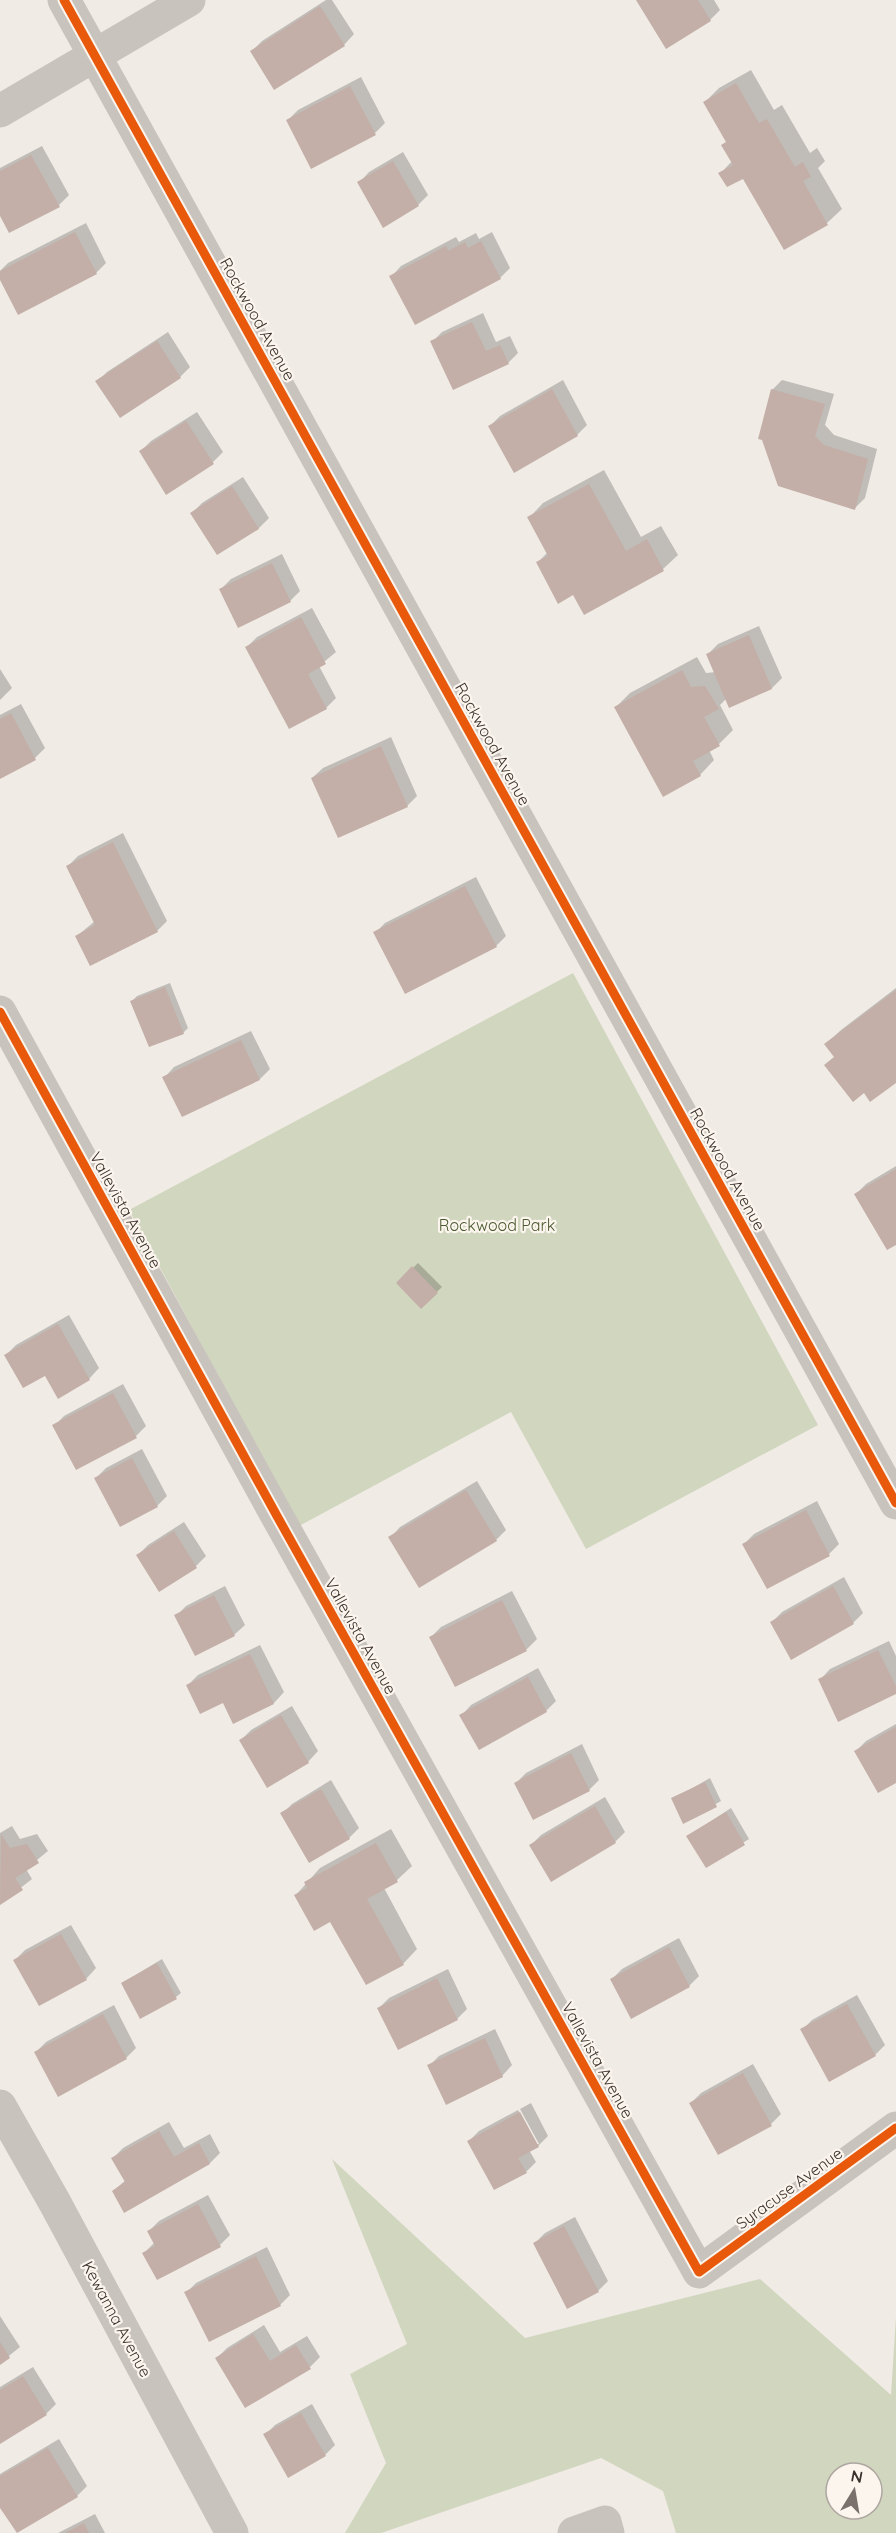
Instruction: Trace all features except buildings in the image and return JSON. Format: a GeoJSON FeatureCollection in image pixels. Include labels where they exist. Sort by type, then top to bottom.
{"type":"FeatureCollection","features":[{"type":"Feature","properties":{"kind":"street","name":"Rockwood Avenue"},"geometry":{"type":"LineString","coordinates":[[64,0],[896,1503]]}},
{"type":"Feature","properties":{"kind":"street"},"geometry":{"type":"LineString","coordinates":[[0,111],[96,57],[189,0]]}},
{"type":"Feature","properties":{"kind":"street","name":"Vallevista Avenue"},"geometry":{"type":"LineString","coordinates":[[0,1012],[277,1516],[699,2272]]}},
{"type":"Feature","properties":{"kind":"street","name":"Kewanna Avenue"},"geometry":{"type":"LineString","coordinates":[[0,2106],[55,2203],[232,2533]]}},
{"type":"Feature","properties":{"kind":"street","name":"Syracuse Avenue"},"geometry":{"type":"LineString","coordinates":[[699,2272],[896,2128]]}},
{"type":"Feature","properties":{"kind":"street"},"geometry":{"type":"LineString","coordinates":[[574,2533],[605,2523],[608,2533]]}},
{"type":"Feature","properties":{"kind":"green space","name":"Rockwood Park"},"geometry":{"type":"Polygon","coordinates":[[[573,973],[818,1425],[586,1549],[511,1412],[299,1526],[129,1210],[573,973]]]}},
{"type":"Feature","properties":{"kind":"green space"},"geometry":{"type":"Polygon","coordinates":[[[332,2159],[525,2338],[760,2279],[891,2395],[896,2317],[896,2533],[676,2533],[663,2491],[601,2458],[381,2533],[345,2533],[386,2463],[350,2374],[407,2344],[332,2159]]]}},
{"type":"Feature","properties":{"kind":"cycle path"},"geometry":{"type":"LineString","coordinates":[[64,0],[896,1503]]}},
{"type":"Feature","properties":{"kind":"cycle path"},"geometry":{"type":"LineString","coordinates":[[0,1012],[277,1516],[699,2272],[896,2128]]}}]}
